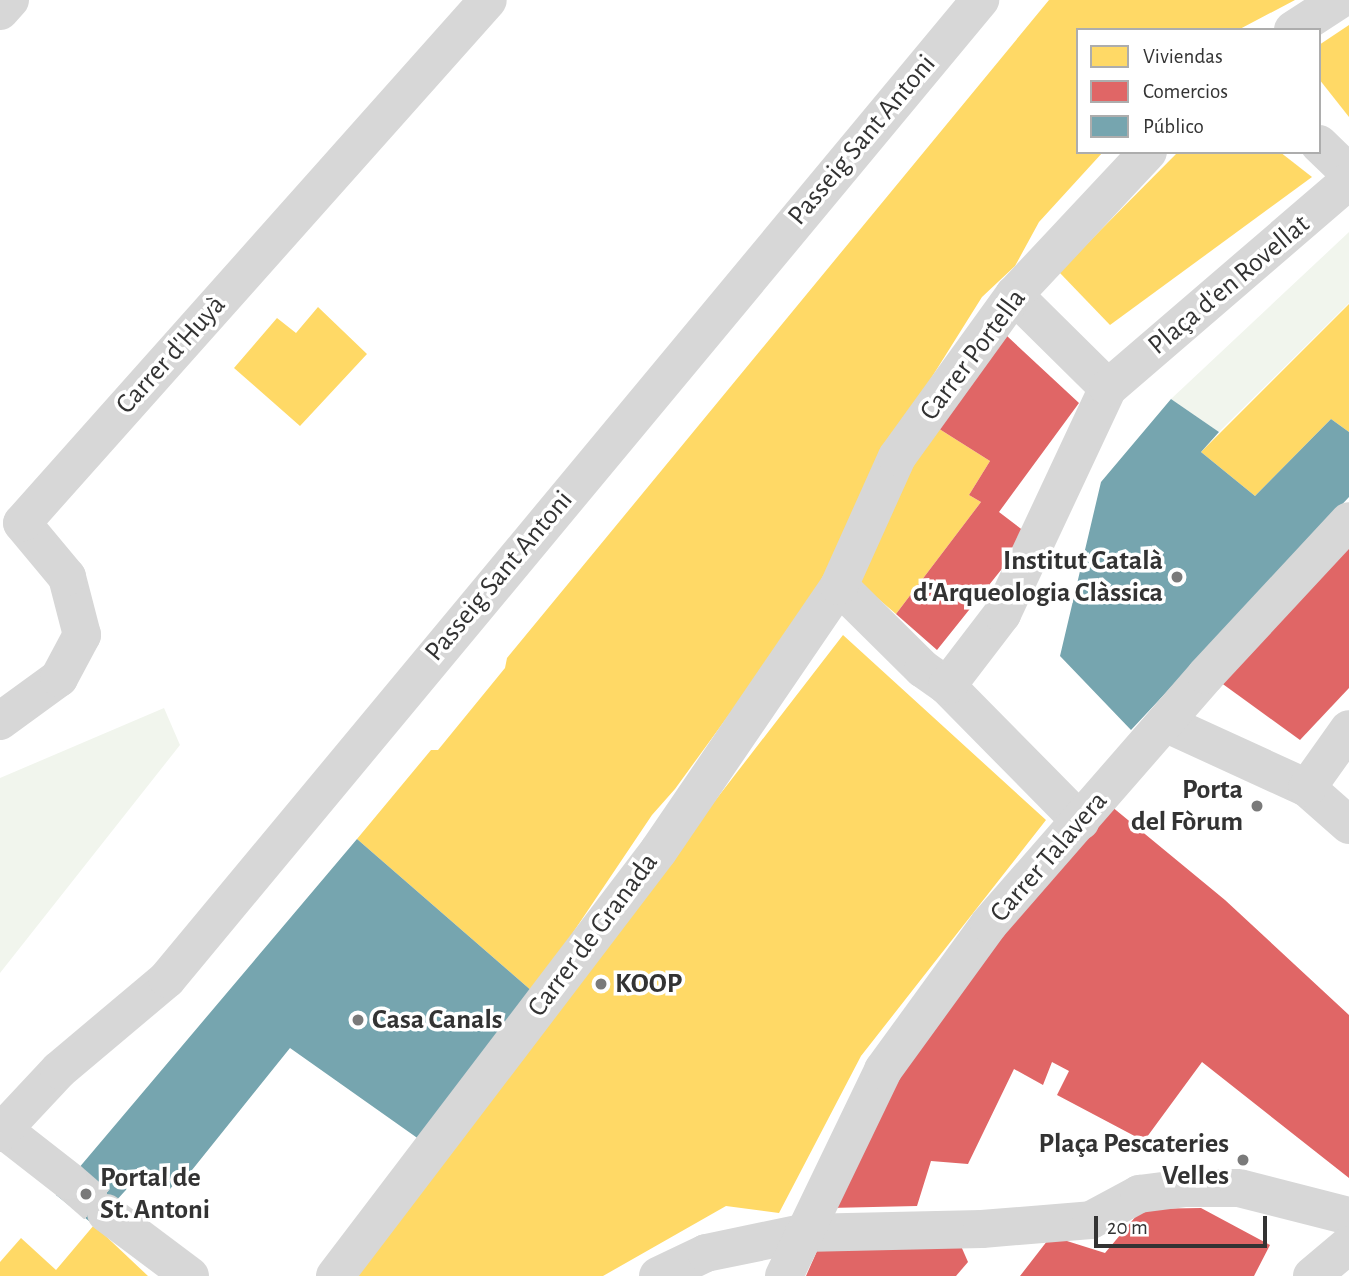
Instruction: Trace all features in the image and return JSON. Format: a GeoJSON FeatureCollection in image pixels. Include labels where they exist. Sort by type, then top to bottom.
{"type":"FeatureCollection","features":[{"type":"Feature","properties":{"kind":"street"},"geometry":{"type":"LineString","coordinates":[[0,11],[10,0]]}},
{"type":"Feature","properties":{"kind":"street","name":"Carrer d'Huyà"},"geometry":{"type":"LineString","coordinates":[[0,721],[60,678],[82,635],[67,577],[11,516],[488,0]]}},
{"type":"Feature","properties":{"kind":"street","name":"Passeig Sant Antoni"},"geometry":{"type":"LineString","coordinates":[[2,1132],[59,1070],[167,979],[980,0]]}},
{"type":"Feature","properties":{"kind":"street"},"geometry":{"type":"LineString","coordinates":[[1296,28],[1339,0]]}},
{"type":"Feature","properties":{"kind":"street"},"geometry":{"type":"LineString","coordinates":[[1321,146],[1349,173]]}},
{"type":"Feature","properties":{"kind":"street","name":"Carrer Portella"},"geometry":{"type":"LineString","coordinates":[[839,586],[897,457],[1014,295],[1146,154]]}},
{"type":"Feature","properties":{"kind":"street","name":"Plaça d'en Rovellat"},"geometry":{"type":"LineString","coordinates":[[947,686],[1002,614],[1108,388],[1349,181]]}},
{"type":"Feature","properties":{"kind":"street"},"geometry":{"type":"LineString","coordinates":[[1014,295],[1108,388]]}},
{"type":"Feature","properties":{"kind":"street","name":"Carrer Talavera"},"geometry":{"type":"LineString","coordinates":[[784,1276],[883,1070],[989,924],[1165,723],[1349,521]]}},
{"type":"Feature","properties":{"kind":"street"},"geometry":{"type":"LineString","coordinates":[[839,586],[923,669],[947,686],[1080,821]]}},
{"type":"Feature","properties":{"kind":"street","name":"Carrer de Granada"},"geometry":{"type":"LineString","coordinates":[[335,1276],[659,850],[839,586]]}},
{"type":"Feature","properties":{"kind":"street"},"geometry":{"type":"LineString","coordinates":[[1165,723],[1307,788],[1349,825]]}},
{"type":"Feature","properties":{"kind":"street"},"geometry":{"type":"LineString","coordinates":[[1307,788],[1349,729]]}},
{"type":"Feature","properties":{"kind":"street"},"geometry":{"type":"LineString","coordinates":[[2,1132],[68,1180]]}},
{"type":"Feature","properties":{"kind":"street"},"geometry":{"type":"LineString","coordinates":[[658,1276],[706,1253],[803,1233],[982,1228],[1091,1220],[1139,1194],[1186,1188],[1239,1188],[1349,1216]]}},
{"type":"Feature","properties":{"kind":"street"},"geometry":{"type":"LineString","coordinates":[[106,1213],[190,1276]]}},
{"type":"Feature","properties":{"kind":"street"},"geometry":{"type":"LineString","coordinates":[[1312,1276],[1349,1245]]}},
{"type":"Feature","properties":{"kind":"shaded area"},"geometry":{"type":"Polygon","coordinates":[[[1349,232],[1349,303],[1219,432],[1171,399],[1349,232]]]}},
{"type":"Feature","properties":{"kind":"shaded area"},"geometry":{"type":"Polygon","coordinates":[[[164,708],[180,745],[0,973],[0,778],[164,708]]]}},
{"type":"Feature","properties":{"kind":"building: Viviendas"},"geometry":{"type":"Polygon","coordinates":[[[1049,0],[1295,0],[1242,28],[1076,28],[1076,154],[1101,154],[1039,222],[1015,266],[982,297],[930,380],[821,588],[675,789],[652,815],[533,992],[357,839],[431,750],[438,750],[505,668],[507,658],[1049,0]]]}},
{"type":"Feature","properties":{"kind":"building: Viviendas"},"geometry":{"type":"Polygon","coordinates":[[[1349,25],[1349,117],[1321,82],[1321,44],[1349,25]]]}},
{"type":"Feature","properties":{"kind":"building: Viviendas"},"geometry":{"type":"Polygon","coordinates":[[[1176,154],[1283,154],[1312,177],[1110,325],[1059,272],[1176,154]]]}},
{"type":"Feature","properties":{"kind":"building: Viviendas"},"geometry":{"type":"Polygon","coordinates":[[[1349,304],[1349,432],[1331,419],[1255,496],[1201,452],[1349,304]]]}},
{"type":"Feature","properties":{"kind":"building: Viviendas"},"geometry":{"type":"Polygon","coordinates":[[[318,307],[367,354],[300,426],[234,368],[277,318],[296,333],[318,307]]]}},
{"type":"Feature","properties":{"kind":"building: Viviendas"},"geometry":{"type":"Polygon","coordinates":[[[933,425],[990,461],[969,495],[981,502],[896,614],[853,577],[933,425]]]}},
{"type":"Feature","properties":{"kind":"building: Viviendas"},"geometry":{"type":"Polygon","coordinates":[[[843,635],[1046,820],[861,1056],[779,1213],[726,1206],[603,1276],[348,1276],[843,635]]]}},
{"type":"Feature","properties":{"kind":"building: Viviendas"},"geometry":{"type":"Polygon","coordinates":[[[94,1225],[148,1276],[0,1276],[0,1262],[21,1238],[56,1270],[94,1225]]]}},
{"type":"Feature","properties":{"kind":"building: Comercios"},"geometry":{"type":"Polygon","coordinates":[[[1007,336],[1079,403],[999,512],[1029,535],[937,650],[896,614],[981,502],[969,495],[990,461],[933,425],[1007,336]]]}},
{"type":"Feature","properties":{"kind":"building: Comercios"},"geometry":{"type":"Polygon","coordinates":[[[1349,539],[1349,688],[1300,740],[1220,682],[1349,539]]]}},
{"type":"Feature","properties":{"kind":"building: Comercios"},"geometry":{"type":"Polygon","coordinates":[[[1111,806],[1225,900],[1349,1015],[1349,1178],[1202,1062],[1144,1141],[1057,1095],[1069,1071],[1052,1062],[1043,1085],[1014,1069],[968,1164],[931,1161],[917,1206],[829,1208],[897,1078],[1032,885],[1111,806]]]}},
{"type":"Feature","properties":{"kind":"building: Comercios"},"geometry":{"type":"Polygon","coordinates":[[[1201,1208],[1270,1245],[1254,1276],[1020,1276],[1051,1236],[1105,1253],[1142,1209],[1201,1208]]]}},
{"type":"Feature","properties":{"kind":"building: Comercios"},"geometry":{"type":"Polygon","coordinates":[[[961,1246],[968,1262],[956,1276],[806,1276],[817,1251],[961,1246]]]}},
{"type":"Feature","properties":{"kind":"building: Público","name":"Institut Català d'Arqueologia Clàssica"},"geometry":{"type":"Polygon","coordinates":[[[1171,399],[1219,432],[1201,452],[1255,496],[1331,419],[1349,432],[1349,497],[1131,730],[1060,656],[1101,482],[1171,399]]]}},
{"type":"Feature","properties":{"kind":"building: Público","name":"Casa Canals"},"geometry":{"type":"Polygon","coordinates":[[[357,839],[533,992],[423,1142],[290,1048],[188,1175],[184,1173],[170,1189],[145,1169],[94,1225],[56,1195],[357,839]]]}},
{"type":"Feature","properties":{"kind":"tunnel"},"geometry":{"type":"LineString","coordinates":[[68,1180],[106,1213]]}},
{"type":"Feature","properties":{"kind":"place","name":"Institut Català d'Arqueologia Clàssica"},"geometry":{"type":"Point","coordinates":[1177,577]}},
{"type":"Feature","properties":{"kind":"place","name":"Porta del Fòrum"},"geometry":{"type":"Point","coordinates":[1257,806]}},
{"type":"Feature","properties":{"kind":"place","name":"KOOP"},"geometry":{"type":"Point","coordinates":[601,984]}},
{"type":"Feature","properties":{"kind":"place","name":"Casa Canals"},"geometry":{"type":"Point","coordinates":[358,1020]}},
{"type":"Feature","properties":{"kind":"place","name":"Plaça Pescateries Velles"},"geometry":{"type":"Point","coordinates":[1243,1160]}},
{"type":"Feature","properties":{"kind":"place","name":"Portal de St. Antoni"},"geometry":{"type":"Point","coordinates":[86,1194]}}]}
